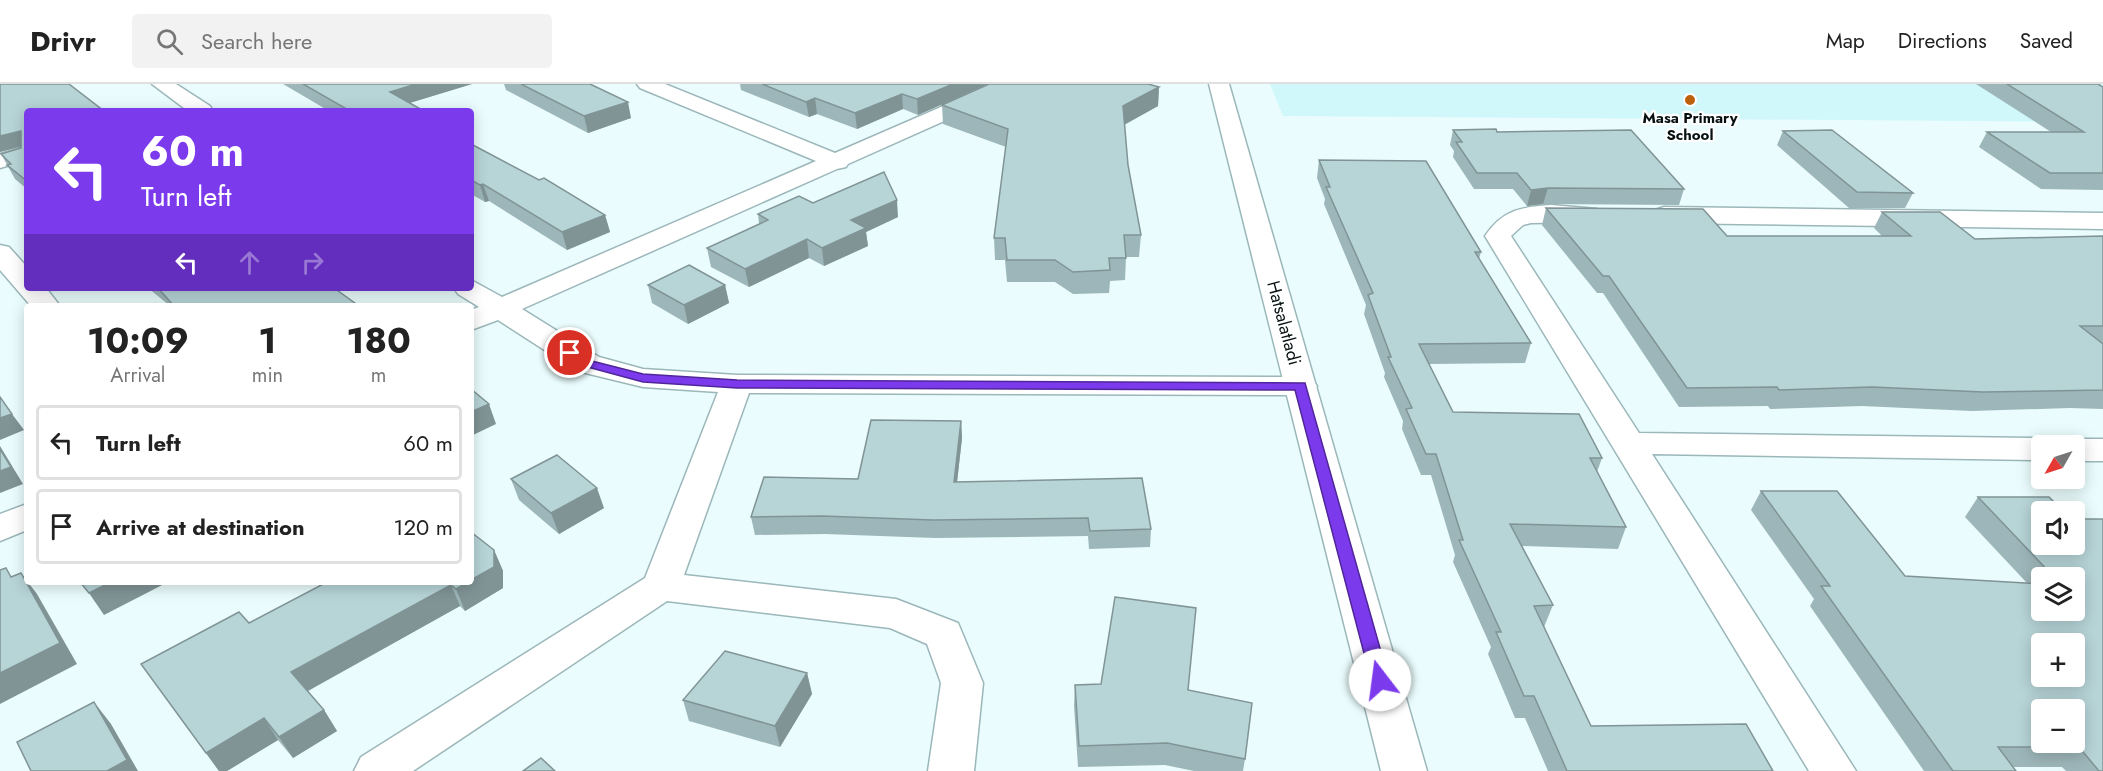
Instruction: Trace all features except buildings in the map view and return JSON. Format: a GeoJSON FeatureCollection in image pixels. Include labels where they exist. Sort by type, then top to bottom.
{"type":"FeatureCollection","features":[{"type":"Feature","properties":{"kind":"street"},"geometry":{"type":"LineString","coordinates":[[162,84],[190,108]]}},
{"type":"Feature","properties":{"kind":"street"},"geometry":{"type":"LineString","coordinates":[[647,84],[838,162]]}},
{"type":"Feature","properties":{"kind":"street"},"geometry":{"type":"LineString","coordinates":[[474,320],[838,162],[1011,84]]}},
{"type":"Feature","properties":{"kind":"street","name":"Hatsalatladi"},"geometry":{"type":"LineString","coordinates":[[1220,84],[1404,771]]}},
{"type":"Feature","properties":{"kind":"street"},"geometry":{"type":"LineString","coordinates":[[0,161],[24,154]]}},
{"type":"Feature","properties":{"kind":"street"},"geometry":{"type":"LineString","coordinates":[[1833,771],[1498,236],[1501,228],[1523,217],[1543,214],[2103,221]]}},
{"type":"Feature","properties":{"kind":"street"},"geometry":{"type":"LineString","coordinates":[[0,253],[24,281]]}},
{"type":"Feature","properties":{"kind":"street"},"geometry":{"type":"LineString","coordinates":[[34,291],[44,303]]}},
{"type":"Feature","properties":{"kind":"street"},"geometry":{"type":"LineString","coordinates":[[473,291],[588,364],[643,378],[737,384],[1300,386]]}},
{"type":"Feature","properties":{"kind":"street"},"geometry":{"type":"LineString","coordinates":[[376,771],[661,586],[737,384]]}},
{"type":"Feature","properties":{"kind":"street"},"geometry":{"type":"LineString","coordinates":[[1626,443],[2031,449]]}},
{"type":"Feature","properties":{"kind":"street"},"geometry":{"type":"LineString","coordinates":[[2085,450],[2103,450]]}},
{"type":"Feature","properties":{"kind":"street"},"geometry":{"type":"LineString","coordinates":[[0,528],[24,517]]}},
{"type":"Feature","properties":{"kind":"street"},"geometry":{"type":"LineString","coordinates":[[661,586],[896,614],[944,634],[962,683],[951,771]]}},
{"type":"Feature","properties":{"kind":"shaded area","name":"Masa Primary School"},"geometry":{"type":"Polygon","coordinates":[[[1270,84],[2103,84],[2103,122],[1283,116],[1270,84]]]}},
{"type":"Feature","properties":{"kind":"place","name":"Masa Primary School"},"geometry":{"type":"Point","coordinates":[1690,100]}},
{"type":"Feature","properties":{"kind":"route"},"geometry":{"type":"LineString","coordinates":[[570,353],[588,364],[643,378],[737,384],[1300,386],[1380,680]]}}]}
